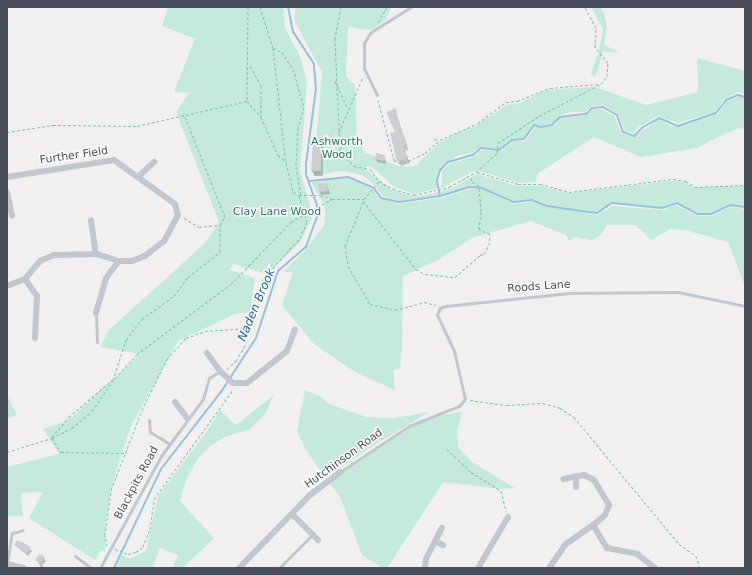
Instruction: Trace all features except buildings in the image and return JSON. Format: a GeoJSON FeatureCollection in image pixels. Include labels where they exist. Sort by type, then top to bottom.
{"type":"FeatureCollection","features":[{"type":"Feature","properties":{"kind":"street","name":"Further Field"},"geometry":{"type":"LineString","coordinates":[[7,177],[114,160],[139,176],[175,204],[178,215]]}},
{"type":"Feature","properties":{"kind":"street"},"geometry":{"type":"LineString","coordinates":[[139,176],[154,162]]}},
{"type":"Feature","properties":{"kind":"street"},"geometry":{"type":"LineString","coordinates":[[7,192],[12,215]]}},
{"type":"Feature","properties":{"kind":"street"},"geometry":{"type":"LineString","coordinates":[[7,286],[25,279],[40,261],[54,255],[96,254],[119,261],[132,261],[145,256],[164,241],[178,215]]}},
{"type":"Feature","properties":{"kind":"street"},"geometry":{"type":"LineString","coordinates":[[91,220],[96,254]]}},
{"type":"Feature","properties":{"kind":"street"},"geometry":{"type":"LineString","coordinates":[[96,313],[106,278],[119,261]]}},
{"type":"Feature","properties":{"kind":"street"},"geometry":{"type":"LineString","coordinates":[[25,279],[37,296],[35,338]]}},
{"type":"Feature","properties":{"kind":"street"},"geometry":{"type":"LineString","coordinates":[[207,353],[223,374],[235,384],[247,383],[287,351],[295,329]]}},
{"type":"Feature","properties":{"kind":"street"},"geometry":{"type":"LineString","coordinates":[[175,402],[187,418]]}},
{"type":"Feature","properties":{"kind":"street","name":"Hutchinson Road"},"geometry":{"type":"LineString","coordinates":[[240,568],[310,495],[340,472]]}},
{"type":"Feature","properties":{"kind":"street"},"geometry":{"type":"LineString","coordinates":[[549,568],[566,544],[605,515],[609,506],[594,480],[584,475],[563,479]]}},
{"type":"Feature","properties":{"kind":"street"},"geometry":{"type":"LineString","coordinates":[[576,476],[576,487]]}},
{"type":"Feature","properties":{"kind":"street"},"geometry":{"type":"LineString","coordinates":[[292,514],[318,540]]}},
{"type":"Feature","properties":{"kind":"street"},"geometry":{"type":"LineString","coordinates":[[478,568],[508,522]]}},
{"type":"Feature","properties":{"kind":"street"},"geometry":{"type":"LineString","coordinates":[[593,525],[607,548],[637,554],[655,568]]}},
{"type":"Feature","properties":{"kind":"street"},"geometry":{"type":"LineString","coordinates":[[425,568],[426,559],[442,528]]}},
{"type":"Feature","properties":{"kind":"street"},"geometry":{"type":"LineString","coordinates":[[435,541],[443,545]]}},
{"type":"Feature","properties":{"kind":"street"},"geometry":{"type":"LineString","coordinates":[[7,563],[24,568]]}},
{"type":"Feature","properties":{"kind":"lane"},"geometry":{"type":"LineString","coordinates":[[377,95],[366,73],[363,48],[371,32],[411,7]]}},
{"type":"Feature","properties":{"kind":"lane","name":"Roods Lane"},"geometry":{"type":"LineString","coordinates":[[440,308],[478,302],[570,293],[678,292],[745,306]]}},
{"type":"Feature","properties":{"kind":"lane"},"geometry":{"type":"LineString","coordinates":[[440,308],[437,315],[454,351],[465,399]]}},
{"type":"Feature","properties":{"kind":"lane"},"geometry":{"type":"LineString","coordinates":[[96,313],[97,342]]}},
{"type":"Feature","properties":{"kind":"lane","name":"Blackpits Road"},"geometry":{"type":"LineString","coordinates":[[100,568],[170,444],[187,418],[203,399],[208,378],[223,374]]}},
{"type":"Feature","properties":{"kind":"lane","name":"Hutchinson Road"},"geometry":{"type":"LineString","coordinates":[[340,472],[409,426],[459,406],[465,399]]}},
{"type":"Feature","properties":{"kind":"lane"},"geometry":{"type":"LineString","coordinates":[[149,420],[150,432],[170,444]]}},
{"type":"Feature","properties":{"kind":"lane"},"geometry":{"type":"LineString","coordinates":[[7,563],[12,532],[23,530]]}},
{"type":"Feature","properties":{"kind":"lane"},"geometry":{"type":"LineString","coordinates":[[279,568],[312,535]]}},
{"type":"Feature","properties":{"kind":"lane"},"geometry":{"type":"LineString","coordinates":[[75,556],[91,568]]}},
{"type":"Feature","properties":{"kind":"path"},"geometry":{"type":"LineString","coordinates":[[248,7],[249,66],[247,101],[261,117],[278,155],[286,162]]}},
{"type":"Feature","properties":{"kind":"path"},"geometry":{"type":"LineString","coordinates":[[260,7],[273,48],[286,162],[293,192],[300,195],[320,195],[332,199],[364,199]]}},
{"type":"Feature","properties":{"kind":"path"},"geometry":{"type":"LineString","coordinates":[[341,7],[335,38],[335,81],[340,151],[354,166],[370,169],[378,181],[393,189],[414,196],[442,189],[471,175],[497,153],[498,143],[539,116],[601,84],[608,76],[608,63],[594,47],[596,28],[585,7]]}},
{"type":"Feature","properties":{"kind":"path"},"geometry":{"type":"LineString","coordinates":[[371,32],[387,7]]}},
{"type":"Feature","properties":{"kind":"path"},"geometry":{"type":"LineString","coordinates":[[223,374],[236,361],[246,344],[244,328],[263,279],[300,238],[307,222],[300,195],[296,168],[298,128],[304,107],[293,69],[282,52],[273,48]]}},
{"type":"Feature","properties":{"kind":"path"},"geometry":{"type":"LineString","coordinates":[[249,66],[260,84],[261,117]]}},
{"type":"Feature","properties":{"kind":"path"},"geometry":{"type":"LineString","coordinates":[[339,133],[348,109],[366,73]]}},
{"type":"Feature","properties":{"kind":"path"},"geometry":{"type":"LineString","coordinates":[[335,81],[348,109]]}},
{"type":"Feature","properties":{"kind":"path"},"geometry":{"type":"LineString","coordinates":[[377,95],[394,160],[398,163],[408,161],[425,153],[440,140],[478,123],[506,102],[517,101],[550,88],[601,84]]}},
{"type":"Feature","properties":{"kind":"path"},"geometry":{"type":"LineString","coordinates":[[7,132],[53,126],[136,126],[247,101]]}},
{"type":"Feature","properties":{"kind":"path"},"geometry":{"type":"LineString","coordinates":[[7,452],[52,438],[72,428],[92,411],[112,381],[126,340],[142,318],[174,296],[188,277],[220,252],[220,225],[225,217],[184,114]]}},
{"type":"Feature","properties":{"kind":"path"},"geometry":{"type":"LineString","coordinates":[[434,139],[440,140]]}},
{"type":"Feature","properties":{"kind":"path"},"geometry":{"type":"LineString","coordinates":[[476,172],[518,184],[540,184],[568,192],[672,179],[686,181],[695,186],[745,185]]}},
{"type":"Feature","properties":{"kind":"path"},"geometry":{"type":"LineString","coordinates":[[363,201],[416,269],[425,274],[455,277],[480,255],[484,254],[489,245],[490,234],[479,229],[481,211],[479,186],[471,181],[471,175]]}},
{"type":"Feature","properties":{"kind":"path"},"geometry":{"type":"LineString","coordinates":[[378,181],[364,199],[345,246],[348,266],[370,304],[395,310],[424,302],[434,304],[440,308]]}},
{"type":"Feature","properties":{"kind":"path"},"geometry":{"type":"LineString","coordinates":[[52,438],[69,416],[112,381],[137,354],[231,284],[252,265],[255,256],[304,213],[332,199]]}},
{"type":"Feature","properties":{"kind":"path"},"geometry":{"type":"LineString","coordinates":[[178,215],[199,228],[220,225]]}},
{"type":"Feature","properties":{"kind":"path"},"geometry":{"type":"LineString","coordinates":[[118,550],[124,553],[136,552],[143,547],[150,529],[154,499],[235,384]]}},
{"type":"Feature","properties":{"kind":"path"},"geometry":{"type":"LineString","coordinates":[[465,399],[507,405],[543,403],[560,408],[574,417],[680,544],[696,556],[700,568]]}},
{"type":"Feature","properties":{"kind":"path"},"geometry":{"type":"LineString","coordinates":[[52,438],[61,452],[127,453]]}},
{"type":"Feature","properties":{"kind":"path"},"geometry":{"type":"LineString","coordinates":[[447,449],[471,472],[501,490],[508,522]]}},
{"type":"Feature","properties":{"kind":"green space","name":"Clay Lane Wood"},"geometry":{"type":"Polygon","coordinates":[[[168,7],[283,7],[285,28],[300,56],[307,82],[300,171],[313,216],[300,242],[267,274],[233,264],[230,270],[255,278],[250,312],[235,314],[178,341],[131,426],[113,481],[105,525],[105,552],[101,550],[95,560],[29,518],[43,492],[21,493],[23,516],[7,516],[7,467],[59,454],[43,429],[70,419],[140,354],[100,347],[109,330],[204,244],[219,222],[176,112],[189,93],[174,92],[195,39],[162,26],[168,7]]]}},
{"type":"Feature","properties":{"kind":"green space","name":"Ashworth Wood"},"geometry":{"type":"Polygon","coordinates":[[[295,7],[391,7],[386,20],[370,30],[348,27],[346,76],[355,85],[357,139],[364,152],[398,166],[414,167],[438,144],[458,132],[475,126],[507,105],[518,104],[545,90],[595,87],[646,105],[698,92],[697,58],[745,71],[745,94],[738,92],[724,99],[715,112],[678,123],[658,116],[640,126],[633,133],[625,131],[618,114],[603,105],[591,106],[585,112],[570,112],[559,116],[551,124],[539,126],[534,124],[524,138],[511,139],[499,149],[481,147],[472,153],[456,156],[439,169],[436,179],[438,188],[414,194],[394,187],[372,167],[367,166],[365,169],[392,190],[415,197],[438,192],[438,195],[398,201],[382,196],[376,186],[362,175],[341,171],[313,176],[322,72],[295,22],[295,7]]]}},
{"type":"Feature","properties":{"kind":"green space"},"geometry":{"type":"Polygon","coordinates":[[[591,7],[600,7],[604,13],[607,27],[604,45],[619,52],[602,52],[598,71],[594,77],[591,73],[599,51],[603,29],[591,7]]]}},
{"type":"Feature","properties":{"kind":"green space"},"geometry":{"type":"Polygon","coordinates":[[[739,96],[745,98],[745,129],[739,128],[697,148],[641,157],[594,137],[537,174],[536,182],[518,183],[476,170],[441,188],[442,171],[449,164],[476,156],[481,150],[501,151],[513,141],[526,141],[535,127],[554,126],[561,118],[587,115],[593,109],[602,109],[615,117],[621,134],[634,137],[659,119],[671,126],[678,127],[718,114],[727,101],[739,96]]]}},
{"type":"Feature","properties":{"kind":"green space"},"geometry":{"type":"Polygon","coordinates":[[[477,174],[517,186],[540,186],[569,193],[672,181],[685,182],[692,187],[745,186],[745,206],[730,204],[711,213],[698,213],[677,202],[662,207],[612,203],[596,212],[548,205],[533,199],[514,201],[483,187],[469,186],[441,195],[441,191],[454,187],[477,174]]]}},
{"type":"Feature","properties":{"kind":"green space"},"geometry":{"type":"Polygon","coordinates":[[[347,178],[373,189],[379,198],[399,204],[440,198],[470,189],[483,189],[513,204],[532,202],[598,215],[612,206],[663,210],[676,205],[698,216],[712,216],[730,207],[745,209],[745,286],[728,242],[685,230],[670,229],[651,240],[636,225],[607,225],[601,235],[592,240],[575,237],[569,241],[566,235],[531,221],[474,237],[438,260],[403,276],[402,345],[400,369],[393,370],[395,390],[355,372],[314,344],[282,305],[293,273],[284,271],[307,248],[325,224],[325,206],[311,182],[347,178]]]}},
{"type":"Feature","properties":{"kind":"green space"},"geometry":{"type":"Polygon","coordinates":[[[305,390],[320,396],[329,404],[367,417],[394,418],[429,412],[381,441],[374,430],[372,432],[379,442],[331,474],[328,470],[322,473],[306,450],[297,431],[305,390]]]}},
{"type":"Feature","properties":{"kind":"green space"},"geometry":{"type":"Polygon","coordinates":[[[7,395],[17,415],[7,419],[7,395]]]}},
{"type":"Feature","properties":{"kind":"green space"},"geometry":{"type":"Polygon","coordinates":[[[274,395],[265,414],[250,429],[225,437],[210,446],[197,460],[187,478],[180,501],[214,538],[183,568],[176,568],[173,564],[179,556],[160,548],[152,568],[116,568],[122,555],[129,559],[146,551],[158,496],[210,427],[220,410],[236,425],[274,395]]]}},
{"type":"Feature","properties":{"kind":"green space"},"geometry":{"type":"Polygon","coordinates":[[[462,412],[457,431],[458,447],[472,462],[515,488],[502,489],[443,482],[387,568],[383,568],[362,555],[340,497],[329,482],[421,421],[434,416],[462,412]]]}},
{"type":"Feature","properties":{"kind":"waterway","name":"Naden Brook"},"geometry":{"type":"LineString","coordinates":[[114,568],[161,469],[221,392],[256,338],[278,271],[306,247],[317,217],[317,205],[306,175],[306,164],[316,89],[314,64],[293,32],[288,7]]}},
{"type":"Feature","properties":{"kind":"waterway"},"geometry":{"type":"LineString","coordinates":[[440,196],[437,180],[440,170],[448,162],[473,155],[481,148],[499,150],[512,140],[524,139],[534,125],[540,127],[552,125],[560,117],[586,114],[592,108],[603,107],[617,115],[623,132],[634,136],[643,127],[659,118],[678,126],[716,113],[726,100],[738,95],[745,97]]}},
{"type":"Feature","properties":{"kind":"waterway"},"geometry":{"type":"LineString","coordinates":[[310,181],[348,177],[374,188],[381,198],[399,202],[440,196],[469,187],[482,188],[514,202],[532,200],[547,206],[597,213],[612,203],[662,208],[677,203],[698,214],[711,214],[730,205],[745,207]]}}]}
